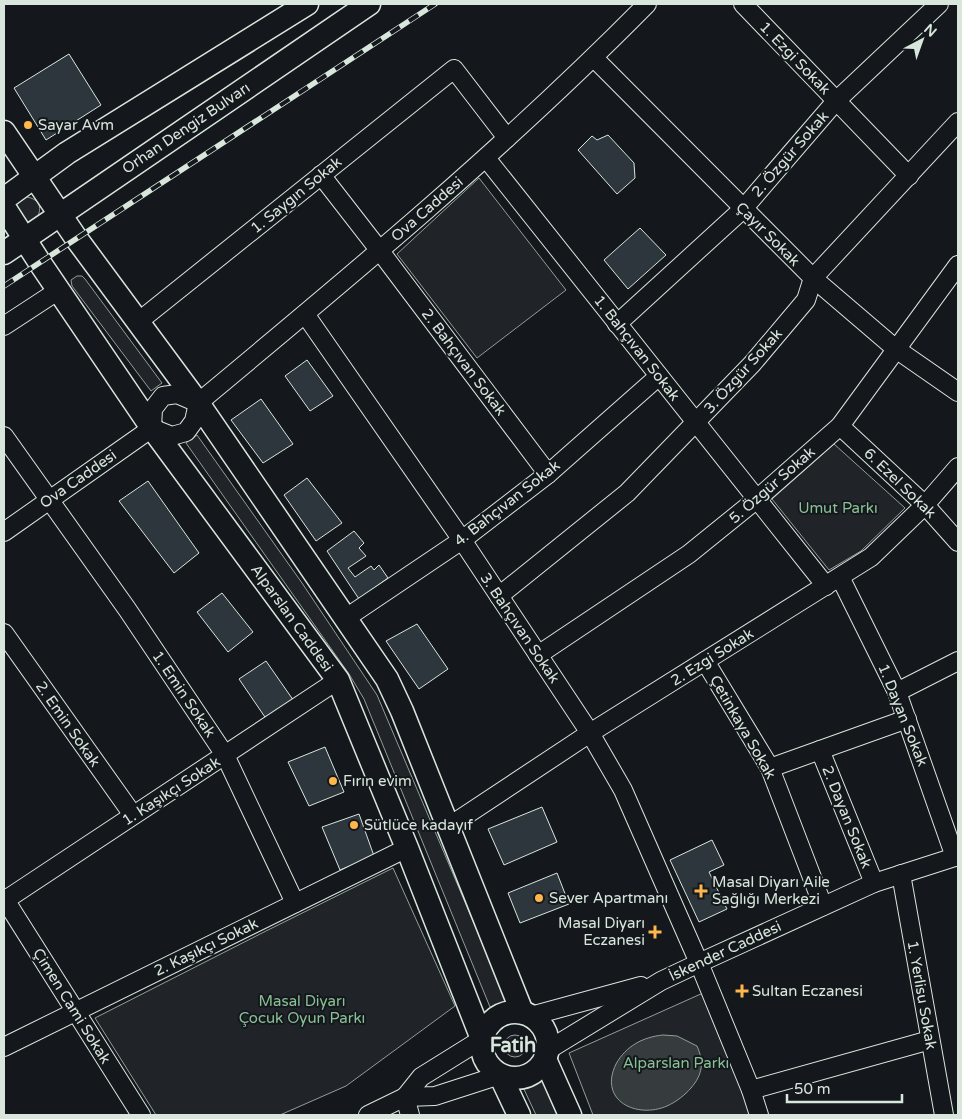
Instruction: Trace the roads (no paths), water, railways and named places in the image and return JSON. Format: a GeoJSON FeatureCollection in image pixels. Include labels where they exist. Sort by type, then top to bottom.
{"type":"FeatureCollection","features":[{"type":"Feature","properties":{"kind":"main road"},"geometry":{"type":"LineString","coordinates":[[4,198],[68,153],[307,4]]}},
{"type":"Feature","properties":{"kind":"main road","name":"Orhan Dengiz Bulvarı"},"geometry":{"type":"LineString","coordinates":[[4,253],[369,4]]}},
{"type":"Feature","properties":{"kind":"main road"},"geometry":{"type":"LineString","coordinates":[[4,132],[76,238],[198,402],[387,679],[402,711],[526,1014]]}},
{"type":"Feature","properties":{"kind":"main road","name":"Alparslan Caddesi"},"geometry":{"type":"LineString","coordinates":[[4,207],[152,428],[338,680],[482,1038],[482,1050],[485,1060],[491,1069],[500,1075],[519,1115]]}},
{"type":"Feature","properties":{"kind":"main road"},"geometry":{"type":"LineString","coordinates":[[482,1038],[486,1028],[493,1020],[502,1014],[512,1012],[526,1014],[539,1022],[545,1030],[548,1040],[547,1054],[540,1067],[532,1074],[522,1078],[500,1075]]}},
{"type":"Feature","properties":{"kind":"main road"},"geometry":{"type":"LineString","coordinates":[[547,1054],[570,1115]]}},
{"type":"Feature","properties":{"kind":"street","name":"Ova Caddesi"},"geometry":{"type":"LineString","coordinates":[[198,402],[380,251],[486,158],[594,58],[647,4]]}},
{"type":"Feature","properties":{"kind":"street","name":"1. Ezgi Sokak"},"geometry":{"type":"LineString","coordinates":[[743,4],[909,176]]}},
{"type":"Feature","properties":{"kind":"street","name":"2. Özgür Sokak"},"geometry":{"type":"LineString","coordinates":[[617,324],[743,209],[836,101],[939,4]]}},
{"type":"Feature","properties":{"kind":"street","name":"Çayır Sokak"},"geometry":{"type":"LineString","coordinates":[[594,58],[813,278],[896,350],[958,392]]}},
{"type":"Feature","properties":{"kind":"street","name":"1. Saygın Sokak"},"geometry":{"type":"LineString","coordinates":[[138,322],[454,69],[507,138]]}},
{"type":"Feature","properties":{"kind":"street","name":"3. Özgür Sokak"},"geometry":{"type":"LineString","coordinates":[[499,596],[627,493],[696,423],[752,364],[806,300],[813,278],[958,122]]}},
{"type":"Feature","properties":{"kind":"street","name":"1. Bahçıvan Sokak"},"geometry":{"type":"LineString","coordinates":[[486,158],[756,499],[833,582]]}},
{"type":"Feature","properties":{"kind":"street","name":"2. Bahçıvan Sokak"},"geometry":{"type":"LineString","coordinates":[[321,175],[548,474]]}},
{"type":"Feature","properties":{"kind":"street","name":"5. Özgür Sokak"},"geometry":{"type":"LineString","coordinates":[[538,654],[689,554],[840,426],[958,265]]}},
{"type":"Feature","properties":{"kind":"street"},"geometry":{"type":"LineString","coordinates":[[4,326],[59,290]]}},
{"type":"Feature","properties":{"kind":"street","name":"3. Bahçıvan Sokak"},"geometry":{"type":"LineString","coordinates":[[305,314],[462,540],[590,732],[623,790],[699,963],[751,1090],[759,1115]]}},
{"type":"Feature","properties":{"kind":"street","name":"4. Bahçıvan Sokak"},"geometry":{"type":"LineString","coordinates":[[346,618],[462,540],[548,474],[659,376]]}},
{"type":"Feature","properties":{"kind":"street"},"geometry":{"type":"LineString","coordinates":[[177,394],[198,402],[194,421],[186,432],[172,436],[152,428],[153,409],[163,396],[177,394]]}},
{"type":"Feature","properties":{"kind":"street","name":"6. Ezel Sokak"},"geometry":{"type":"LineString","coordinates":[[840,426],[925,505],[958,542]]}},
{"type":"Feature","properties":{"kind":"street","name":"Ova Caddesi"},"geometry":{"type":"LineString","coordinates":[[4,532],[49,498],[152,428]]}},
{"type":"Feature","properties":{"kind":"street","name":"1. Emin Sokak"},"geometry":{"type":"LineString","coordinates":[[4,436],[127,609],[225,755],[295,903]]}},
{"type":"Feature","properties":{"kind":"street","name":"2. Ezgi Sokak"},"geometry":{"type":"LineString","coordinates":[[448,827],[590,732],[871,557],[925,505],[958,467]]}},
{"type":"Feature","properties":{"kind":"street","name":"1. Dayan Sokak"},"geometry":{"type":"LineString","coordinates":[[833,582],[897,692],[956,857]]}},
{"type":"Feature","properties":{"kind":"street","name":"2. Emin Sokak"},"geometry":{"type":"LineString","coordinates":[[4,633],[133,815]]}},
{"type":"Feature","properties":{"kind":"street","name":"Çetinkaya Sokak"},"geometry":{"type":"LineString","coordinates":[[705,661],[770,768],[823,906]]}},
{"type":"Feature","properties":{"kind":"street"},"geometry":{"type":"LineString","coordinates":[[897,692],[958,661]]}},
{"type":"Feature","properties":{"kind":"street","name":"1. Kaşıkçı Sokak"},"geometry":{"type":"LineString","coordinates":[[4,899],[338,680]]}},
{"type":"Feature","properties":{"kind":"street"},"geometry":{"type":"LineString","coordinates":[[770,768],[907,719]]}},
{"type":"Feature","properties":{"kind":"street","name":"2. Dayan Sokak"},"geometry":{"type":"LineString","coordinates":[[820,750],[874,883]]}},
{"type":"Feature","properties":{"kind":"street","name":"2. Kaşıkçı Sokak"},"geometry":{"type":"LineString","coordinates":[[4,1047],[407,848]]}},
{"type":"Feature","properties":{"kind":"street","name":"İskender Caddesi"},"geometry":{"type":"LineString","coordinates":[[660,981],[874,883],[956,857]]}},
{"type":"Feature","properties":{"kind":"street","name":"1. Yerlisu Sokak"},"geometry":{"type":"LineString","coordinates":[[901,874],[944,1115]]}},
{"type":"Feature","properties":{"kind":"street","name":"Çimen Cami Sokak"},"geometry":{"type":"LineString","coordinates":[[4,899],[141,1115]]}},
{"type":"Feature","properties":{"kind":"street"},"geometry":{"type":"LineString","coordinates":[[526,1014],[660,981]]}},
{"type":"Feature","properties":{"kind":"street"},"geometry":{"type":"LineString","coordinates":[[547,1054],[660,981]]}},
{"type":"Feature","properties":{"kind":"street"},"geometry":{"type":"LineString","coordinates":[[405,1098],[420,1077],[482,1038]]}},
{"type":"Feature","properties":{"kind":"street"},"geometry":{"type":"LineString","coordinates":[[751,1090],[930,1040]]}},
{"type":"Feature","properties":{"kind":"street"},"geometry":{"type":"LineString","coordinates":[[368,1115],[405,1098],[435,1096],[500,1075]]}},
{"type":"Feature","properties":{"kind":"street"},"geometry":{"type":"LineString","coordinates":[[405,1098],[410,1115]]}},
{"type":"Feature","properties":{"kind":"railway"},"geometry":{"type":"LineString","coordinates":[[4,286],[435,4]]}},
{"type":"Feature","properties":{"kind":"place","name":"Sayar Avm"},"geometry":{"type":"Point","coordinates":[28,125]}},
{"type":"Feature","properties":{"kind":"place","name":"Fırın evim"},"geometry":{"type":"Point","coordinates":[333,781]}},
{"type":"Feature","properties":{"kind":"place","name":"Sütlüce kadayıf"},"geometry":{"type":"Point","coordinates":[354,825]}},
{"type":"Feature","properties":{"kind":"place","name":"Masal Diyarı Aile Sağlığı Merkezi"},"geometry":{"type":"Point","coordinates":[701,891]}},
{"type":"Feature","properties":{"kind":"place","name":"Sever Apartmanı"},"geometry":{"type":"Point","coordinates":[539,898]}},
{"type":"Feature","properties":{"kind":"place","name":"Masal Diyarı Eczanesi"},"geometry":{"type":"Point","coordinates":[655,932]}},
{"type":"Feature","properties":{"kind":"place","name":"Sultan Eczanesi"},"geometry":{"type":"Point","coordinates":[742,991]}},
{"type":"Feature","properties":{"kind":"district","name":"Fatih"},"geometry":{"type":"Point","coordinates":[513,1045]}},
{"type":"Feature","properties":{"kind":"park label","name":"Umut Parkı"},"geometry":{"type":"Point","coordinates":[838,508]}},
{"type":"Feature","properties":{"kind":"park label","name":"Masal Diyarı Çocuk Oyun Parkı"},"geometry":{"type":"Point","coordinates":[302,1010]}},
{"type":"Feature","properties":{"kind":"park label","name":"Alparslan Parkı"},"geometry":{"type":"Point","coordinates":[676,1063]}}]}
